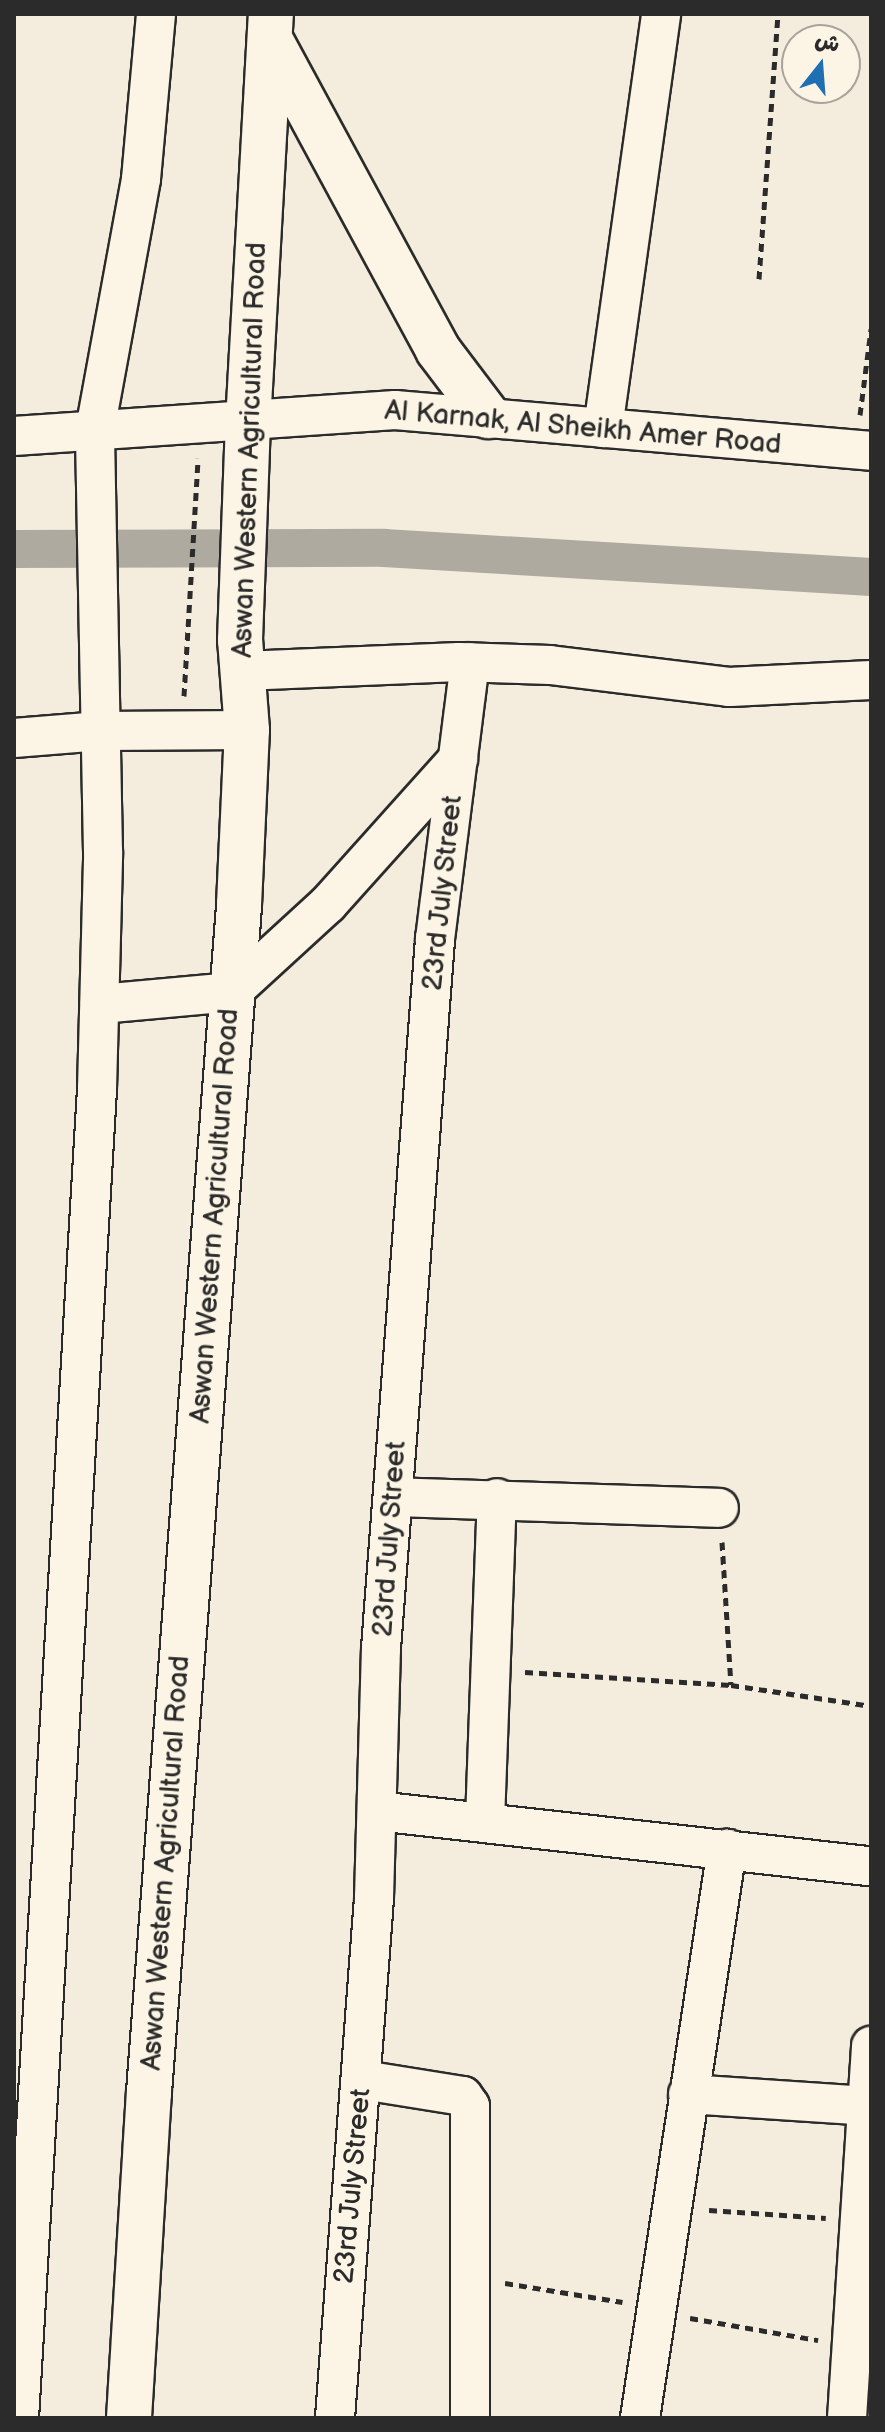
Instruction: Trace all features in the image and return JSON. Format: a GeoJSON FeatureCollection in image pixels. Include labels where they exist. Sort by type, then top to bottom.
{"type":"FeatureCollection","features":[{"type":"Feature","properties":{"kind":"main road"},"geometry":{"type":"LineString","coordinates":[[270,26],[438,350],[488,416]]}},
{"type":"Feature","properties":{"kind":"main road","name":"Aswan Western Agricultural Road"},"geometry":{"type":"LineString","coordinates":[[129,2418],[232,992],[247,730],[242,671],[248,423],[270,26]]}},
{"type":"Feature","properties":{"kind":"street"},"geometry":{"type":"LineString","coordinates":[[19,2418],[100,1004],[101,731],[96,653],[95,430],[141,179],[156,14]]}},
{"type":"Feature","properties":{"kind":"street"},"geometry":{"type":"LineString","coordinates":[[603,428],[661,14]]}},
{"type":"Feature","properties":{"kind":"street","name":"Al Karnak, Al Sheikh Amer Road"},"geometry":{"type":"LineString","coordinates":[[14,436],[248,423],[346,411],[488,416],[863,451]]}},
{"type":"Feature","properties":{"kind":"street"},"geometry":{"type":"LineString","coordinates":[[242,671],[470,662],[550,665],[729,687],[871,680]]}},
{"type":"Feature","properties":{"kind":"street","name":"23rd July Street"},"geometry":{"type":"LineString","coordinates":[[335,2418],[363,2080],[377,1811],[381,1648],[435,939],[470,662]]}},
{"type":"Feature","properties":{"kind":"street"},"geometry":{"type":"LineString","coordinates":[[14,738],[101,731],[247,730]]}},
{"type":"Feature","properties":{"kind":"street"},"geometry":{"type":"LineString","coordinates":[[100,1004],[232,992],[346,886],[458,759]]}},
{"type":"Feature","properties":{"kind":"street"},"geometry":{"type":"LineString","coordinates":[[393,1497],[497,1498],[719,1508]]}},
{"type":"Feature","properties":{"kind":"street"},"geometry":{"type":"LineString","coordinates":[[485,1821],[488,1670],[497,1498]]}},
{"type":"Feature","properties":{"kind":"street"},"geometry":{"type":"LineString","coordinates":[[377,1811],[871,1866]]}},
{"type":"Feature","properties":{"kind":"street"},"geometry":{"type":"LineString","coordinates":[[640,2418],[660,2308],[688,2094],[727,1849]]}},
{"type":"Feature","properties":{"kind":"street"},"geometry":{"type":"LineString","coordinates":[[847,2418],[871,2046]]}},
{"type":"Feature","properties":{"kind":"street"},"geometry":{"type":"LineString","coordinates":[[363,2080],[463,2096],[470,2106],[470,2418]]}},
{"type":"Feature","properties":{"kind":"street"},"geometry":{"type":"LineString","coordinates":[[688,2094],[867,2106]]}},
{"type":"Feature","properties":{"kind":"path"},"geometry":{"type":"LineString","coordinates":[[759,279],[778,14]]}},
{"type":"Feature","properties":{"kind":"path"},"geometry":{"type":"LineString","coordinates":[[863,451],[871,329]]}},
{"type":"Feature","properties":{"kind":"path"},"geometry":{"type":"LineString","coordinates":[[182,731],[199,425]]}},
{"type":"Feature","properties":{"kind":"path"},"geometry":{"type":"LineString","coordinates":[[719,1508],[731,1685]]}},
{"type":"Feature","properties":{"kind":"path"},"geometry":{"type":"LineString","coordinates":[[488,1670],[731,1685],[871,1706]]}},
{"type":"Feature","properties":{"kind":"path"},"geometry":{"type":"LineString","coordinates":[[674,2208],[859,2220]]}},
{"type":"Feature","properties":{"kind":"path"},"geometry":{"type":"LineString","coordinates":[[469,2277],[660,2308],[702,2322],[851,2345]]}},
{"type":"Feature","properties":{"kind":"waterway"},"geometry":{"type":"LineString","coordinates":[[14,549],[384,548],[871,577]]}}]}
